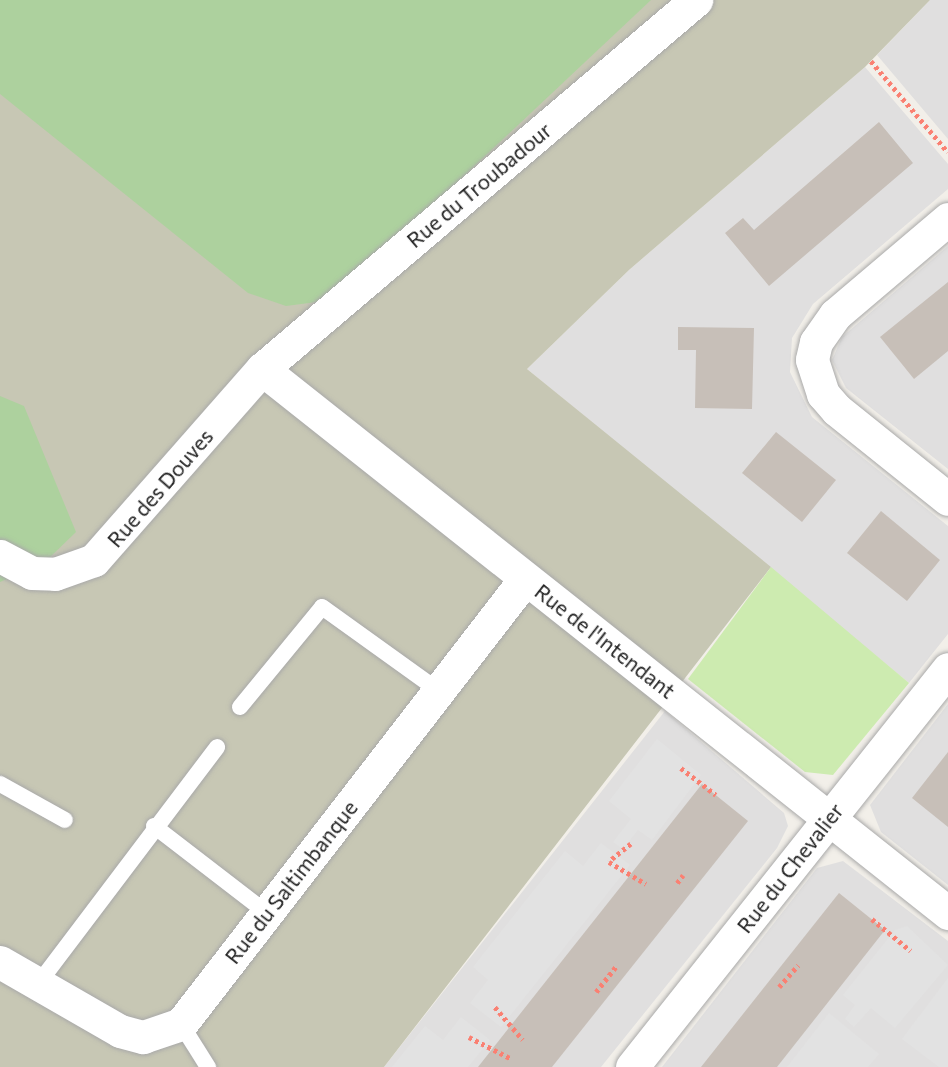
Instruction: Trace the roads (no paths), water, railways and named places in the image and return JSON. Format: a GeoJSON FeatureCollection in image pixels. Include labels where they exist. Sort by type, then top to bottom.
{"type":"FeatureCollection","features":[{"type":"Feature","properties":{"kind":"street","name":"Rue du Troubadour"},"geometry":{"type":"LineString","coordinates":[[262,369],[696,0]]}},
{"type":"Feature","properties":{"kind":"street"},"geometry":{"type":"LineString","coordinates":[[948,219],[835,315],[812,360],[823,394],[837,410],[948,499]]}},
{"type":"Feature","properties":{"kind":"street","name":"Rue des Douves"},"geometry":{"type":"LineString","coordinates":[[0,556],[32,573],[55,574],[94,559],[262,369]]}},
{"type":"Feature","properties":{"kind":"street","name":"Rue de l'Intendant"},"geometry":{"type":"LineString","coordinates":[[262,369],[948,913]]}},
{"type":"Feature","properties":{"kind":"street","name":"Rue du Saltimbanque"},"geometry":{"type":"LineString","coordinates":[[181,1024],[526,579]]}},
{"type":"Feature","properties":{"kind":"street","name":"Rue du Chevalier"},"geometry":{"type":"LineString","coordinates":[[632,1067],[948,669]]}},
{"type":"Feature","properties":{"kind":"street"},"geometry":{"type":"LineString","coordinates":[[3,970],[38,984],[120,1031],[143,1037],[181,1024]]}},
{"type":"Feature","properties":{"kind":"lane"},"geometry":{"type":"LineString","coordinates":[[240,707],[322,607],[439,691]]}},
{"type":"Feature","properties":{"kind":"lane"},"geometry":{"type":"LineString","coordinates":[[38,984],[154,826],[217,747]]}},
{"type":"Feature","properties":{"kind":"lane"},"geometry":{"type":"LineString","coordinates":[[0,784],[65,820]]}},
{"type":"Feature","properties":{"kind":"lane"},"geometry":{"type":"LineString","coordinates":[[154,826],[267,913]]}},
{"type":"Feature","properties":{"kind":"lane"},"geometry":{"type":"LineString","coordinates":[[181,1024],[208,1067]]}}]}
